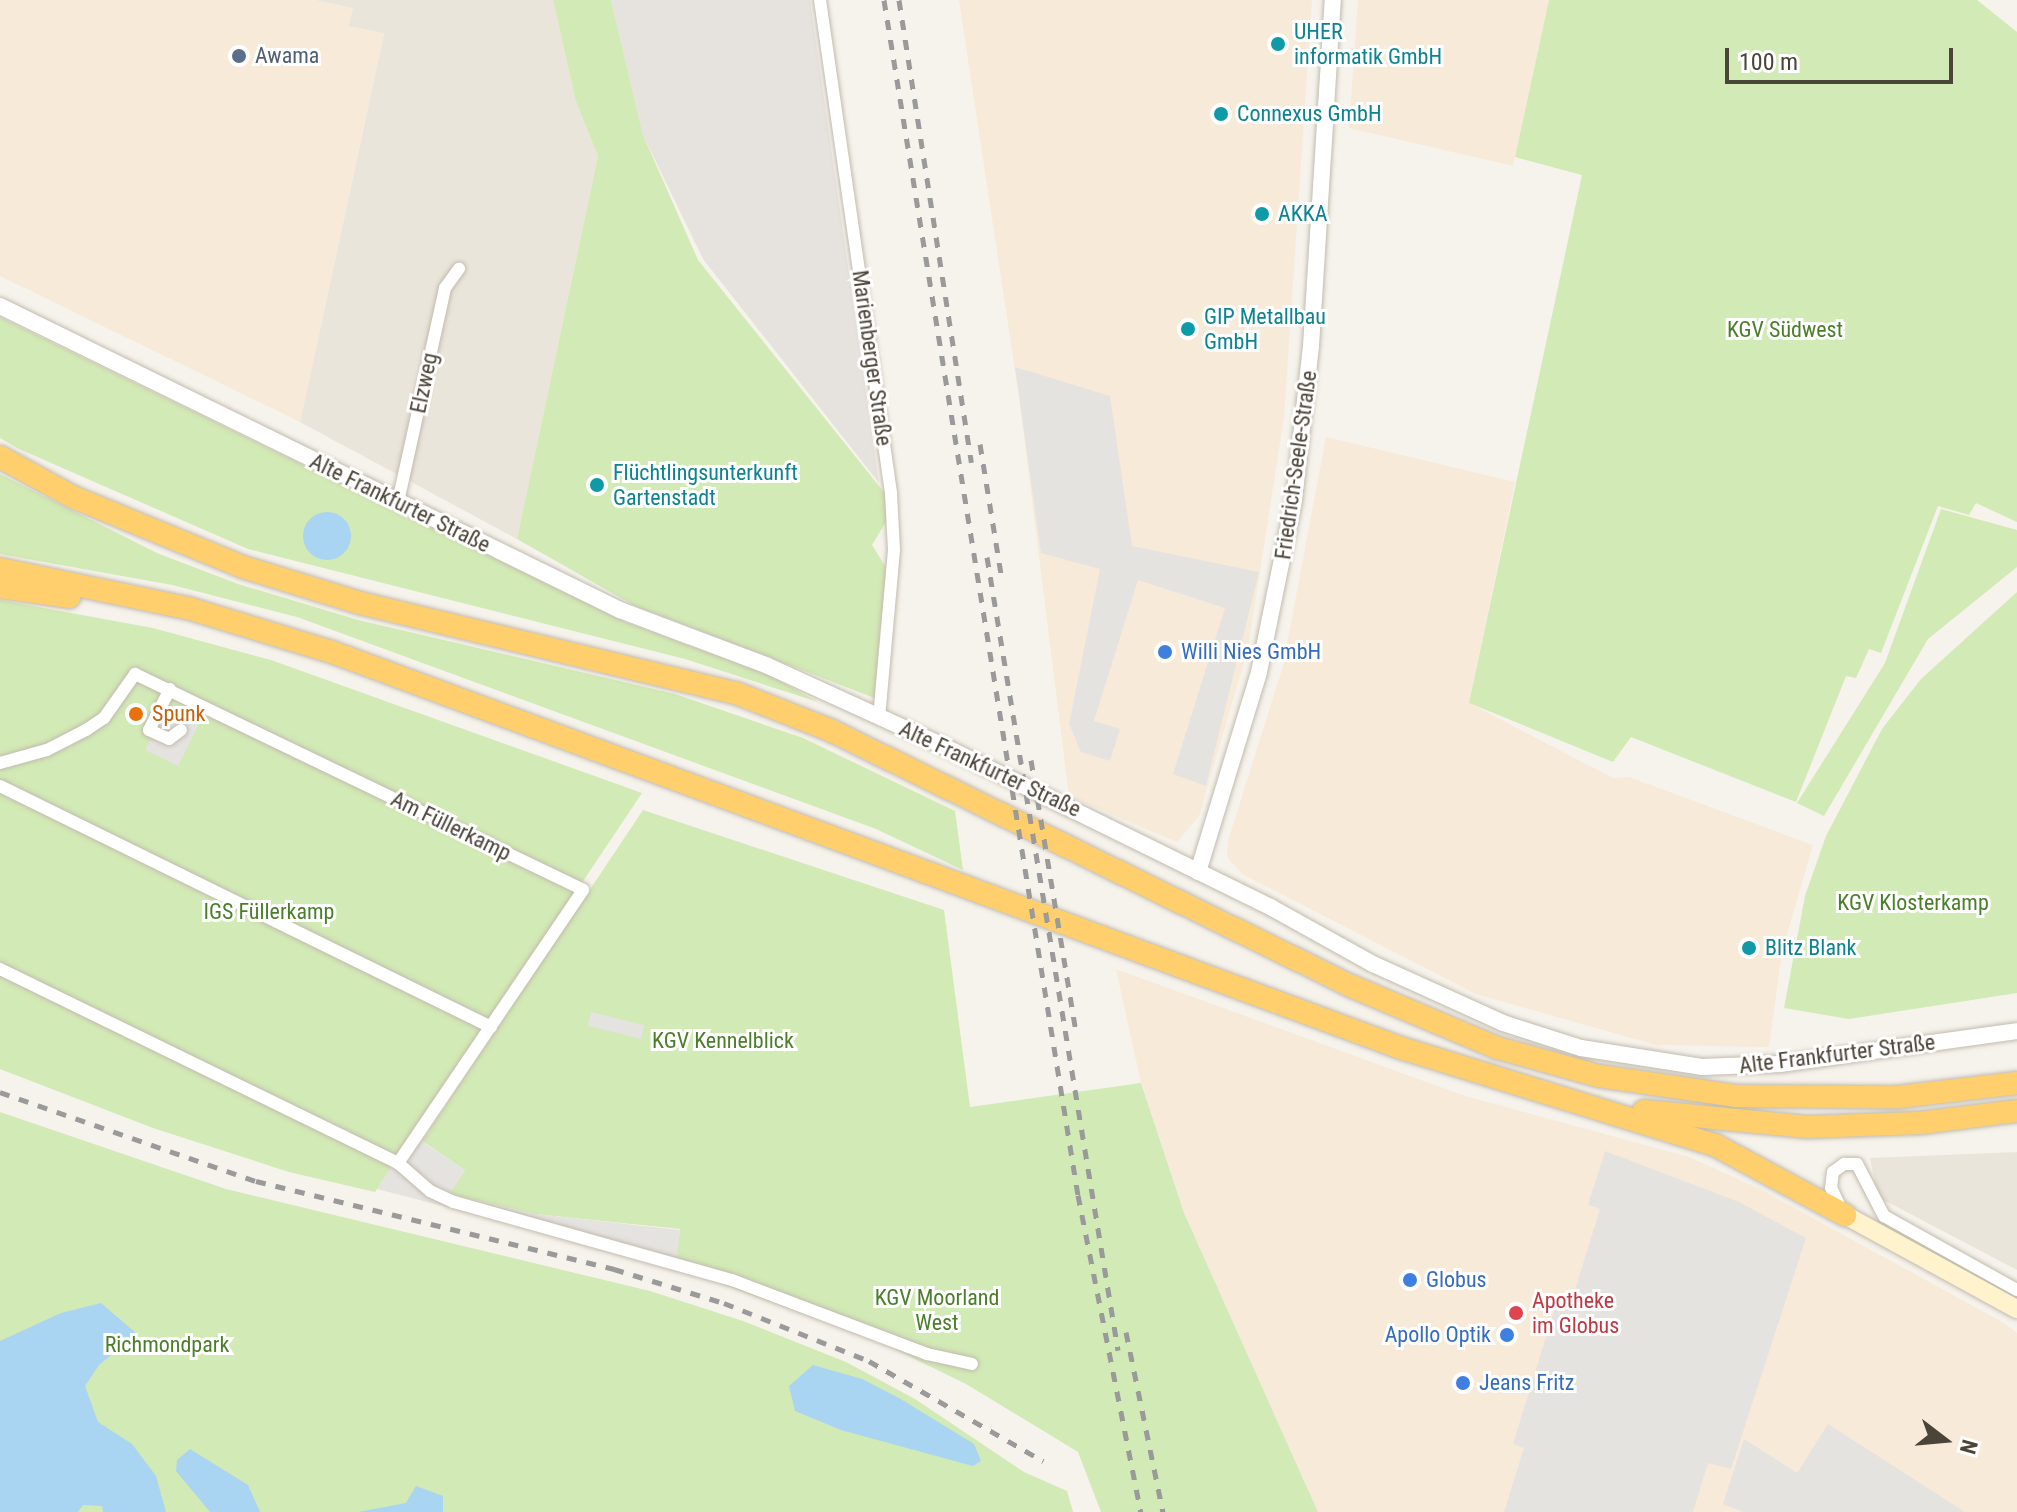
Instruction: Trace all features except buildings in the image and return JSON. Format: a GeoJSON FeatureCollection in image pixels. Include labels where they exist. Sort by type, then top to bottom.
{"type":"FeatureCollection","features":[{"type":"Feature","properties":{"kind":"highway"},"geometry":{"type":"LineString","coordinates":[[0,457],[73,497],[243,567],[360,603],[736,693],[830,730],[1414,1015],[1523,1055],[1652,1085],[1776,1099],[1898,1097],[2017,1083]]}},
{"type":"Feature","properties":{"kind":"highway"},"geometry":{"type":"LineString","coordinates":[[0,569],[191,609],[522,720],[1487,1077],[1715,1145],[1845,1215]]}},
{"type":"Feature","properties":{"kind":"highway"},"geometry":{"type":"LineString","coordinates":[[0,587],[267,632]]}},
{"type":"Feature","properties":{"kind":"highway"},"geometry":{"type":"LineString","coordinates":[[1487,1077],[1664,1115],[1762,1125],[1905,1124],[2017,1111]]}},
{"type":"Feature","properties":{"kind":"main road"},"geometry":{"type":"LineString","coordinates":[[1845,1215],[2017,1309]]}},
{"type":"Feature","properties":{"kind":"street","name":"Marienberger Straße"},"geometry":{"type":"LineString","coordinates":[[820,0],[891,494],[893,562],[879,717]]}},
{"type":"Feature","properties":{"kind":"street","name":"Friedrich-Seele-Straße"},"geometry":{"type":"LineString","coordinates":[[1198,872],[1252,701],[1294,500],[1311,346],[1333,0]]}},
{"type":"Feature","properties":{"kind":"street","name":"Elzweg"},"geometry":{"type":"LineString","coordinates":[[398,502],[445,288],[459,269]]}},
{"type":"Feature","properties":{"kind":"street","name":"Alte Frankfurter Straße"},"geometry":{"type":"LineString","coordinates":[[0,306],[620,610],[768,666],[879,717],[1198,872],[1465,1007],[1555,1041],[1630,1058],[1702,1067],[1780,1064],[2017,1031]]}},
{"type":"Feature","properties":{"kind":"street","name":"Am Füllerkamp"},"geometry":{"type":"LineString","coordinates":[[0,763],[47,750],[86,730],[104,718],[135,674],[583,890],[398,1163]]}},
{"type":"Feature","properties":{"kind":"street"},"geometry":{"type":"LineString","coordinates":[[170,689],[149,730],[169,739],[181,730]]}},
{"type":"Feature","properties":{"kind":"street"},"geometry":{"type":"LineString","coordinates":[[0,786],[491,1027]]}},
{"type":"Feature","properties":{"kind":"street"},"geometry":{"type":"LineString","coordinates":[[0,969],[398,1163],[430,1191],[454,1202],[732,1280],[927,1354],[972,1364]]}},
{"type":"Feature","properties":{"kind":"street"},"geometry":{"type":"LineString","coordinates":[[1845,1215],[1830,1183],[1836,1168],[1852,1163],[1864,1170],[1876,1207],[1889,1220],[2017,1290]]}},
{"type":"Feature","properties":{"kind":"shaded area"},"geometry":{"type":"Polygon","coordinates":[[[0,0],[314,0],[353,8],[349,26],[384,33],[300,422],[0,276],[0,0]]]}},
{"type":"Feature","properties":{"kind":"shaded area"},"geometry":{"type":"Polygon","coordinates":[[[314,0],[553,0],[576,102],[598,156],[517,539],[300,422],[384,34],[348,26],[352,8],[314,0]]]}},
{"type":"Feature","properties":{"kind":"shaded area"},"geometry":{"type":"Polygon","coordinates":[[[611,0],[810,0],[879,483],[703,259],[643,135],[611,0]]]}},
{"type":"Feature","properties":{"kind":"shaded area"},"geometry":{"type":"Polygon","coordinates":[[[959,0],[1312,0],[1284,417],[1248,649],[1199,816],[1177,842],[1069,796],[1019,397],[959,0]]]}},
{"type":"Feature","properties":{"kind":"shaded area"},"geometry":{"type":"Polygon","coordinates":[[[1358,0],[1549,0],[1513,166],[1349,128],[1358,0]]]}},
{"type":"Feature","properties":{"kind":"shaded area"},"geometry":{"type":"Polygon","coordinates":[[[1015,367],[1110,396],[1132,546],[1259,572],[1206,786],[1173,774],[1225,608],[1138,580],[1094,721],[1120,729],[1110,761],[1081,752],[1069,724],[1100,569],[1041,553],[1015,367]]]}},
{"type":"Feature","properties":{"kind":"shaded area"},"geometry":{"type":"Polygon","coordinates":[[[1326,437],[1515,482],[1469,703],[1613,778],[1629,777],[1813,845],[1782,951],[1769,1047],[1656,1045],[1476,994],[1242,874],[1227,857],[1228,841],[1283,666],[1326,437]]]}},
{"type":"Feature","properties":{"kind":"shaded area"},"geometry":{"type":"Polygon","coordinates":[[[189,711],[202,718],[178,766],[145,750],[162,719],[189,711]]]}},
{"type":"Feature","properties":{"kind":"shaded area"},"geometry":{"type":"Polygon","coordinates":[[[1116,969],[1465,1096],[1689,1157],[1760,1189],[2004,1323],[2017,1333],[2017,1512],[1318,1512],[1184,1213],[1141,1083],[1116,969]]]}},
{"type":"Feature","properties":{"kind":"shaded area"},"geometry":{"type":"Polygon","coordinates":[[[591,1012],[644,1025],[641,1039],[588,1026],[591,1012]]]}},
{"type":"Feature","properties":{"kind":"shaded area"},"geometry":{"type":"Polygon","coordinates":[[[421,1141],[465,1170],[449,1195],[536,1214],[680,1230],[675,1266],[377,1189],[391,1167],[399,1172],[421,1141]]]}},
{"type":"Feature","properties":{"kind":"shaded area"},"geometry":{"type":"Polygon","coordinates":[[[1605,1151],[1739,1202],[1806,1238],[1731,1469],[1708,1463],[1693,1512],[1504,1512],[1524,1448],[1513,1444],[1557,1301],[1549,1298],[1571,1303],[1600,1209],[1588,1205],[1605,1151]]]}},
{"type":"Feature","properties":{"kind":"shaded area"},"geometry":{"type":"Polygon","coordinates":[[[2017,1152],[2017,1270],[1878,1197],[1870,1158],[2017,1152]]]}},
{"type":"Feature","properties":{"kind":"shaded area"},"geometry":{"type":"Polygon","coordinates":[[[1828,1424],[1965,1512],[1743,1512],[1723,1504],[1744,1439],[1797,1473],[1828,1424]]]}},
{"type":"Feature","properties":{"kind":"green space"},"geometry":{"type":"Polygon","coordinates":[[[553,0],[611,0],[643,135],[698,260],[887,496],[887,520],[872,545],[887,569],[877,699],[635,606],[517,539],[598,156],[576,102],[553,0]]]}},
{"type":"Feature","properties":{"kind":"green space","name":"KGV Südwest"},"geometry":{"type":"Polygon","coordinates":[[[1549,0],[1977,0],[2017,32],[2017,522],[1976,503],[1969,515],[1938,506],[1881,653],[1869,649],[1856,678],[1846,676],[1796,802],[1631,737],[1613,762],[1469,703],[1582,175],[1515,157],[1549,0]]]}},
{"type":"Feature","properties":{"kind":"green space"},"geometry":{"type":"Polygon","coordinates":[[[0,317],[623,621],[769,675],[818,702],[685,659],[248,549],[19,449],[0,438],[0,317]]]}},
{"type":"Feature","properties":{"kind":"green space"},"geometry":{"type":"Polygon","coordinates":[[[0,474],[157,553],[238,584],[358,620],[675,694],[803,738],[955,811],[963,870],[876,829],[297,617],[172,585],[0,554],[0,474]]]}},
{"type":"Feature","properties":{"kind":"green space"},"geometry":{"type":"Polygon","coordinates":[[[1941,509],[2017,530],[2017,567],[1928,639],[1824,816],[1797,803],[1885,663],[1941,509]]]}},
{"type":"Feature","properties":{"kind":"green space","name":"KGV Klosterkamp"},"geometry":{"type":"Polygon","coordinates":[[[2017,592],[2017,993],[1849,1019],[1784,1008],[1805,896],[1826,836],[1882,729],[1921,679],[2017,592]]]}},
{"type":"Feature","properties":{"kind":"green space","name":"IGS Füllerkamp"},"geometry":{"type":"Polygon","coordinates":[[[0,600],[153,628],[271,660],[642,793],[375,1192],[289,1172],[153,1128],[0,1069],[0,600]]]}},
{"type":"Feature","properties":{"kind":"green space"},"geometry":{"type":"Polygon","coordinates":[[[643,810],[944,910],[970,1107],[1141,1083],[1184,1213],[1318,1512],[1101,1512],[1078,1452],[966,1384],[878,1341],[675,1267],[680,1229],[535,1214],[449,1194],[465,1170],[422,1141],[643,810]]]}},
{"type":"Feature","properties":{"kind":"green space","name":"Richmondpark"},"geometry":{"type":"Polygon","coordinates":[[[0,1112],[226,1189],[650,1291],[743,1321],[846,1362],[915,1399],[1024,1472],[1067,1491],[1073,1512],[0,1512],[0,1112]]]}},
{"type":"Feature","properties":{"kind":"water"},"geometry":{"type":"Polygon","coordinates":[[[327,512],[336,513],[344,519],[350,527],[350,545],[344,553],[336,559],[327,560],[318,559],[310,553],[304,545],[303,536],[304,527],[310,519],[318,513],[327,512]]]}},
{"type":"Feature","properties":{"kind":"water"},"geometry":{"type":"Polygon","coordinates":[[[101,1303],[137,1334],[99,1365],[85,1386],[98,1422],[132,1444],[156,1476],[166,1512],[103,1512],[102,1506],[83,1505],[78,1512],[0,1512],[0,1341],[61,1313],[101,1303]]]}},
{"type":"Feature","properties":{"kind":"water"},"geometry":{"type":"Polygon","coordinates":[[[813,1365],[862,1379],[899,1398],[974,1444],[981,1461],[973,1466],[841,1430],[795,1411],[789,1386],[813,1365]]]}},
{"type":"Feature","properties":{"kind":"water"},"geometry":{"type":"Polygon","coordinates":[[[190,1449],[248,1485],[260,1512],[210,1512],[176,1471],[177,1460],[190,1449]]]}},
{"type":"Feature","properties":{"kind":"water"},"geometry":{"type":"Polygon","coordinates":[[[416,1486],[443,1496],[443,1512],[358,1512],[406,1503],[416,1486]]]}},
{"type":"Feature","properties":{"kind":"railway"},"geometry":{"type":"LineString","coordinates":[[884,0],[1078,1195],[1141,1512]]}},
{"type":"Feature","properties":{"kind":"railway"},"geometry":{"type":"LineString","coordinates":[[899,0],[971,462]]}},
{"type":"Feature","properties":{"kind":"railway"},"geometry":{"type":"LineString","coordinates":[[980,444],[1001,574]]}},
{"type":"Feature","properties":{"kind":"railway"},"geometry":{"type":"LineString","coordinates":[[987,557],[1118,1350]]}},
{"type":"Feature","properties":{"kind":"railway"},"geometry":{"type":"LineString","coordinates":[[1031,760],[1076,1032]]}},
{"type":"Feature","properties":{"kind":"railway"},"geometry":{"type":"LineString","coordinates":[[0,1092],[256,1181],[614,1269],[724,1303],[869,1361],[1043,1461]]}},
{"type":"Feature","properties":{"kind":"railway"},"geometry":{"type":"LineString","coordinates":[[1126,1332],[1163,1512]]}},
{"type":"Feature","properties":{"kind":"place","name":"UHER informatik GmbH"},"geometry":{"type":"Point","coordinates":[1278,44]}},
{"type":"Feature","properties":{"kind":"place","name":"Awama"},"geometry":{"type":"Point","coordinates":[239,56]}},
{"type":"Feature","properties":{"kind":"place","name":"Connexus GmbH"},"geometry":{"type":"Point","coordinates":[1221,114]}},
{"type":"Feature","properties":{"kind":"place","name":"AKKA"},"geometry":{"type":"Point","coordinates":[1262,214]}},
{"type":"Feature","properties":{"kind":"place","name":"GIP Metallbau GmbH"},"geometry":{"type":"Point","coordinates":[1188,329]}},
{"type":"Feature","properties":{"kind":"place","name":"Flüchtlingsunterkunft Gartenstadt"},"geometry":{"type":"Point","coordinates":[597,485]}},
{"type":"Feature","properties":{"kind":"place","name":"Willi Nies GmbH"},"geometry":{"type":"Point","coordinates":[1165,652]}},
{"type":"Feature","properties":{"kind":"place","name":"Spunk"},"geometry":{"type":"Point","coordinates":[136,714]}},
{"type":"Feature","properties":{"kind":"place","name":"Blitz Blank"},"geometry":{"type":"Point","coordinates":[1749,948]}},
{"type":"Feature","properties":{"kind":"place","name":"Globus"},"geometry":{"type":"Point","coordinates":[1410,1280]}},
{"type":"Feature","properties":{"kind":"place","name":"Apotheke im Globus"},"geometry":{"type":"Point","coordinates":[1516,1313]}},
{"type":"Feature","properties":{"kind":"place","name":"Apollo Optik"},"geometry":{"type":"Point","coordinates":[1507,1335]}},
{"type":"Feature","properties":{"kind":"place","name":"Jeans Fritz"},"geometry":{"type":"Point","coordinates":[1463,1383]}},
{"type":"Feature","properties":{"kind":"park label","name":"KGV Kennelblick"},"geometry":{"type":"Point","coordinates":[723,1041]}},
{"type":"Feature","properties":{"kind":"park label","name":"KGV Moorland West"},"geometry":{"type":"Point","coordinates":[937,1310]}}]}
